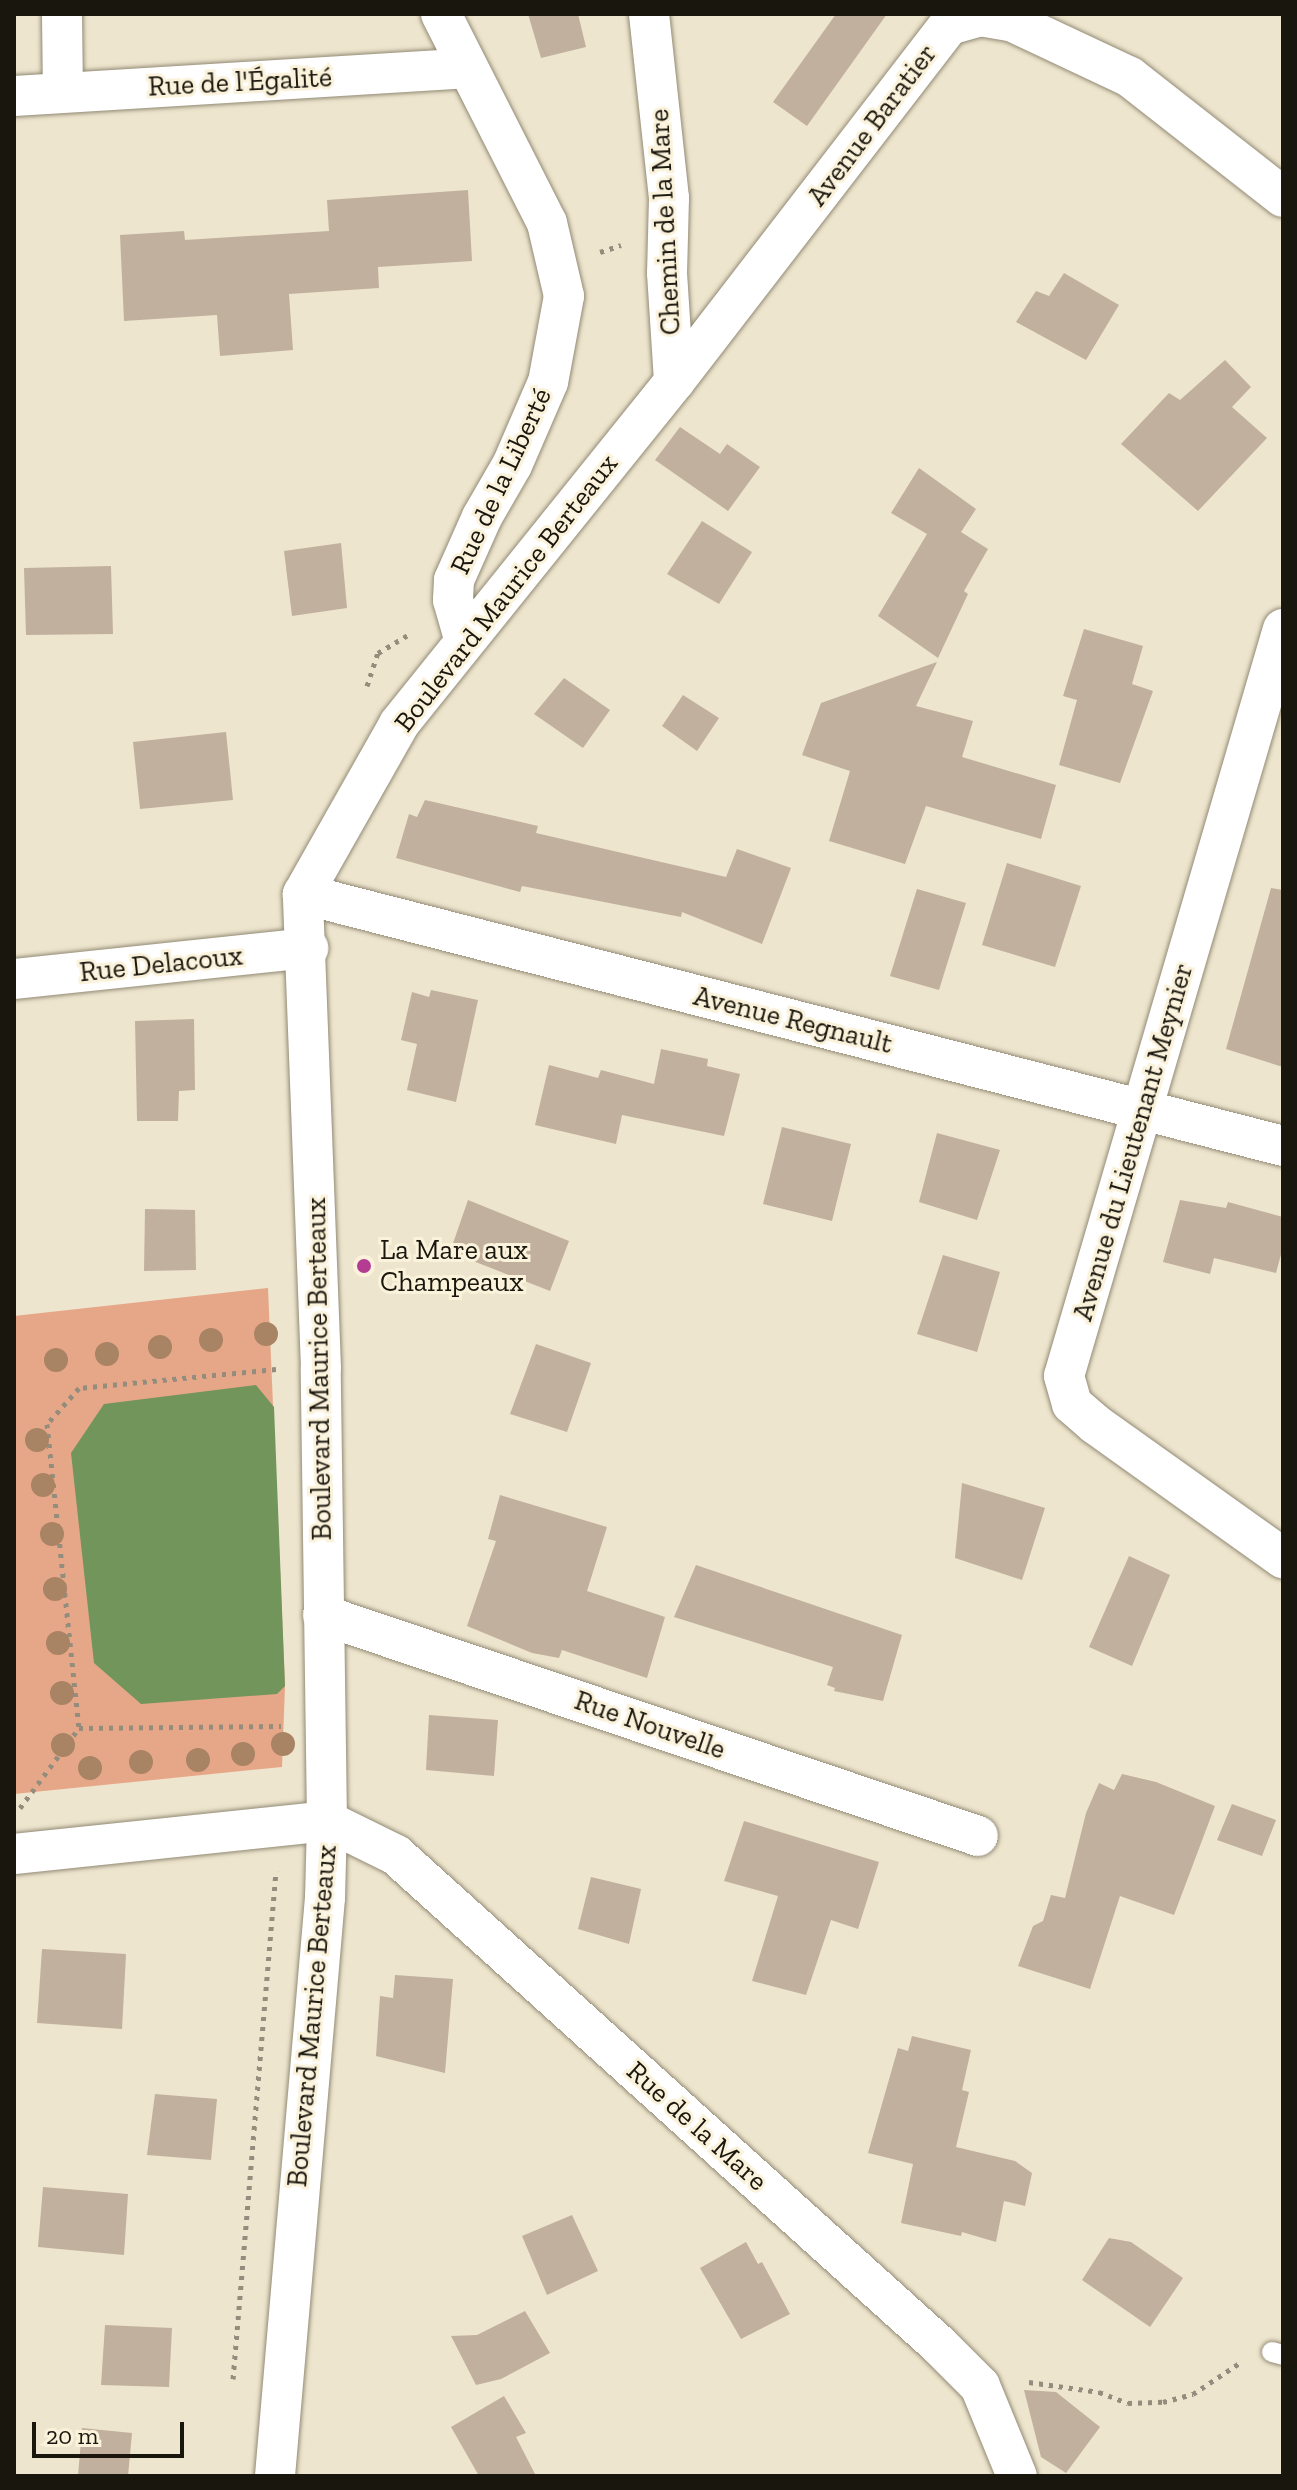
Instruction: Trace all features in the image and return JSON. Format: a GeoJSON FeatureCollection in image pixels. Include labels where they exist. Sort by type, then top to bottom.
{"type":"FeatureCollection","features":[{"type":"Feature","properties":{"kind":"street"},"geometry":{"type":"LineString","coordinates":[[62,14],[63,92]]}},
{"type":"Feature","properties":{"kind":"street","name":"Rue de la Liberté"},"geometry":{"type":"LineString","coordinates":[[441,14],[547,223],[564,296],[548,382],[512,465],[482,517],[454,580],[453,600],[464,638]]}},
{"type":"Feature","properties":{"kind":"street","name":"Chemin de la Mare"},"geometry":{"type":"LineString","coordinates":[[649,14],[669,198],[667,273],[674,382]]}},
{"type":"Feature","properties":{"kind":"street","name":"Avenue Baratier"},"geometry":{"type":"LineString","coordinates":[[674,382],[949,25],[980,16],[1013,22],[1130,77],[1283,197]]}},
{"type":"Feature","properties":{"kind":"street","name":"Rue de l'Égalité"},"geometry":{"type":"LineString","coordinates":[[14,96],[466,68]]}},
{"type":"Feature","properties":{"kind":"street","name":"Boulevard Maurice Berteaux"},"geometry":{"type":"LineString","coordinates":[[275,2476],[325,1898],[327,1821],[321,1368],[308,948],[303,894],[399,724],[464,638],[674,382]]}},
{"type":"Feature","properties":{"kind":"street","name":"Avenue du Lieutenant Meynier"},"geometry":{"type":"LineString","coordinates":[[1283,629],[1064,1376],[1072,1404],[1283,1558]]}},
{"type":"Feature","properties":{"kind":"street","name":"Avenue Regnault"},"geometry":{"type":"LineString","coordinates":[[303,894],[1283,1146]]}},
{"type":"Feature","properties":{"kind":"street","name":"Rue Delacoux"},"geometry":{"type":"LineString","coordinates":[[14,979],[308,948]]}},
{"type":"Feature","properties":{"kind":"street","name":"Rue Nouvelle"},"geometry":{"type":"LineString","coordinates":[[323,1615],[978,1836]]}},
{"type":"Feature","properties":{"kind":"street"},"geometry":{"type":"LineString","coordinates":[[18,1853],[280,1823],[327,1821]]}},
{"type":"Feature","properties":{"kind":"street","name":"Rue de la Mare"},"geometry":{"type":"LineString","coordinates":[[327,1821],[396,1855],[939,2345],[980,2386],[1017,2476]]}},
{"type":"Feature","properties":{"kind":"path"},"geometry":{"type":"LineString","coordinates":[[18,1853],[19,1809],[79,1728],[47,1424],[79,1388],[321,1368]]}},
{"type":"Feature","properties":{"kind":"path"},"geometry":{"type":"LineString","coordinates":[[79,1728],[325,1727]]}},
{"type":"Feature","properties":{"kind":"path"},"geometry":{"type":"LineString","coordinates":[[233,2383],[280,1823]]}},
{"type":"Feature","properties":{"kind":"path"},"geometry":{"type":"LineString","coordinates":[[980,2386],[1040,2381],[1099,2392],[1128,2403],[1163,2402],[1193,2394],[1219,2374],[1254,2355],[1278,2354]]}},
{"type":"Feature","properties":{"kind":"shaded area"},"geometry":{"type":"Polygon","coordinates":[[[268,1288],[285,1686],[282,1767],[14,1794],[14,1316],[268,1288]]]}},
{"type":"Feature","properties":{"kind":"shaded area"},"geometry":{"type":"Polygon","coordinates":[[[256,1385],[274,1407],[285,1686],[277,1694],[141,1704],[94,1663],[71,1453],[104,1404],[256,1385]]]}},
{"type":"Feature","properties":{"kind":"building"},"geometry":{"type":"Polygon","coordinates":[[[528,14],[578,14],[586,47],[541,58],[528,14]]]}},
{"type":"Feature","properties":{"kind":"building"},"geometry":{"type":"Polygon","coordinates":[[[836,14],[887,14],[807,126],[773,102],[836,14]]]}},
{"type":"Feature","properties":{"kind":"building"},"geometry":{"type":"Polygon","coordinates":[[[468,190],[472,261],[378,267],[379,288],[289,294],[293,350],[220,356],[217,315],[124,321],[120,235],[184,231],[185,240],[329,231],[327,200],[468,190]]]}},
{"type":"Feature","properties":{"kind":"building"},"geometry":{"type":"Polygon","coordinates":[[[1064,273],[1119,305],[1086,360],[1016,322],[1036,291],[1049,296],[1064,273]]]}},
{"type":"Feature","properties":{"kind":"building"},"geometry":{"type":"Polygon","coordinates":[[[1225,360],[1251,387],[1232,407],[1267,438],[1198,511],[1121,444],[1169,393],[1180,400],[1225,360]]]}},
{"type":"Feature","properties":{"kind":"building"},"geometry":{"type":"Polygon","coordinates":[[[680,427],[720,454],[727,444],[760,467],[728,511],[655,460],[680,427]]]}},
{"type":"Feature","properties":{"kind":"building"},"geometry":{"type":"Polygon","coordinates":[[[919,468],[976,509],[961,532],[988,549],[964,591],[968,594],[938,658],[878,616],[927,534],[891,513],[919,468]]]}},
{"type":"Feature","properties":{"kind":"building"},"geometry":{"type":"Polygon","coordinates":[[[702,521],[752,552],[719,604],[667,574],[702,521]]]}},
{"type":"Feature","properties":{"kind":"building"},"geometry":{"type":"Polygon","coordinates":[[[341,543],[347,608],[292,616],[284,551],[341,543]]]}},
{"type":"Feature","properties":{"kind":"building"},"geometry":{"type":"Polygon","coordinates":[[[111,566],[113,634],[26,635],[24,568],[111,566]]]}},
{"type":"Feature","properties":{"kind":"building"},"geometry":{"type":"Polygon","coordinates":[[[1084,629],[1143,646],[1132,684],[1153,691],[1120,783],[1059,765],[1077,700],[1063,696],[1084,629]]]}},
{"type":"Feature","properties":{"kind":"building"},"geometry":{"type":"Polygon","coordinates":[[[937,662],[916,706],[973,721],[962,757],[1056,785],[1041,839],[926,806],[905,864],[829,841],[850,771],[802,755],[821,703],[937,662]]]}},
{"type":"Feature","properties":{"kind":"building"},"geometry":{"type":"Polygon","coordinates":[[[564,678],[610,710],[583,748],[534,714],[564,678]]]}},
{"type":"Feature","properties":{"kind":"building"},"geometry":{"type":"Polygon","coordinates":[[[683,695],[719,718],[697,751],[662,726],[683,695]]]}},
{"type":"Feature","properties":{"kind":"building"},"geometry":{"type":"Polygon","coordinates":[[[226,732],[233,800],[140,809],[133,742],[226,732]]]}},
{"type":"Feature","properties":{"kind":"building"},"geometry":{"type":"Polygon","coordinates":[[[425,800],[538,826],[536,833],[726,877],[737,849],[791,868],[762,944],[682,912],[681,917],[522,886],[520,892],[396,858],[409,814],[417,817],[425,800]]]}},
{"type":"Feature","properties":{"kind":"building"},"geometry":{"type":"Polygon","coordinates":[[[1007,863],[1081,886],[1055,967],[982,945],[1007,863]]]}},
{"type":"Feature","properties":{"kind":"building"},"geometry":{"type":"Polygon","coordinates":[[[1271,888],[1283,890],[1283,1067],[1226,1049],[1271,888]]]}},
{"type":"Feature","properties":{"kind":"building"},"geometry":{"type":"Polygon","coordinates":[[[917,889],[966,903],[939,990],[890,976],[917,889]]]}},
{"type":"Feature","properties":{"kind":"building"},"geometry":{"type":"Polygon","coordinates":[[[431,990],[478,1000],[456,1102],[407,1090],[417,1044],[401,1040],[412,992],[429,997],[431,990]]]}},
{"type":"Feature","properties":{"kind":"building"},"geometry":{"type":"Polygon","coordinates":[[[194,1019],[195,1090],[179,1091],[178,1121],[137,1121],[135,1021],[194,1019]]]}},
{"type":"Feature","properties":{"kind":"building"},"geometry":{"type":"Polygon","coordinates":[[[661,1049],[708,1059],[707,1066],[740,1074],[724,1136],[622,1115],[616,1144],[535,1125],[549,1065],[598,1078],[601,1070],[654,1084],[661,1049]]]}},
{"type":"Feature","properties":{"kind":"building"},"geometry":{"type":"Polygon","coordinates":[[[782,1127],[851,1144],[832,1221],[763,1204],[782,1127]]]}},
{"type":"Feature","properties":{"kind":"building"},"geometry":{"type":"Polygon","coordinates":[[[937,1133],[1000,1150],[977,1220],[919,1202],[937,1133]]]}},
{"type":"Feature","properties":{"kind":"building"},"geometry":{"type":"Polygon","coordinates":[[[468,1200],[569,1241],[550,1291],[450,1252],[468,1200]]]}},
{"type":"Feature","properties":{"kind":"building"},"geometry":{"type":"Polygon","coordinates":[[[1180,1200],[1226,1208],[1228,1202],[1283,1217],[1283,1247],[1276,1273],[1214,1258],[1210,1274],[1163,1262],[1180,1200]]]}},
{"type":"Feature","properties":{"kind":"building"},"geometry":{"type":"Polygon","coordinates":[[[145,1209],[195,1210],[196,1270],[144,1271],[145,1209]]]}},
{"type":"Feature","properties":{"kind":"building"},"geometry":{"type":"Polygon","coordinates":[[[943,1255],[1000,1272],[977,1352],[917,1334],[943,1255]]]}},
{"type":"Feature","properties":{"kind":"building"},"geometry":{"type":"Polygon","coordinates":[[[536,1344],[591,1363],[567,1432],[510,1414],[536,1344]]]}},
{"type":"Feature","properties":{"kind":"building"},"geometry":{"type":"Polygon","coordinates":[[[962,1483],[1045,1508],[1022,1580],[955,1558],[962,1483]]]}},
{"type":"Feature","properties":{"kind":"building"},"geometry":{"type":"Polygon","coordinates":[[[500,1495],[607,1527],[587,1591],[665,1617],[647,1678],[562,1650],[559,1658],[532,1653],[467,1626],[496,1541],[488,1539],[500,1495]]]}},
{"type":"Feature","properties":{"kind":"building"},"geometry":{"type":"Polygon","coordinates":[[[1129,1556],[1170,1575],[1132,1666],[1089,1647],[1129,1556]]]}},
{"type":"Feature","properties":{"kind":"building"},"geometry":{"type":"Polygon","coordinates":[[[696,1565],[902,1635],[883,1701],[834,1691],[835,1688],[827,1685],[833,1667],[674,1617],[696,1565]]]}},
{"type":"Feature","properties":{"kind":"building"},"geometry":{"type":"Polygon","coordinates":[[[429,1715],[498,1720],[494,1776],[426,1770],[429,1715]]]}},
{"type":"Feature","properties":{"kind":"building"},"geometry":{"type":"Polygon","coordinates":[[[1122,1774],[1156,1782],[1215,1806],[1174,1915],[1120,1896],[1090,1989],[1018,1966],[1033,1926],[1043,1921],[1051,1895],[1065,1898],[1086,1813],[1099,1783],[1114,1790],[1122,1774]]]}},
{"type":"Feature","properties":{"kind":"building"},"geometry":{"type":"Polygon","coordinates":[[[1232,1804],[1276,1820],[1262,1856],[1217,1840],[1232,1804]]]}},
{"type":"Feature","properties":{"kind":"building"},"geometry":{"type":"Polygon","coordinates":[[[744,1821],[879,1862],[858,1929],[831,1920],[806,1995],[752,1981],[778,1896],[724,1881],[744,1821]]]}},
{"type":"Feature","properties":{"kind":"building"},"geometry":{"type":"Polygon","coordinates":[[[591,1877],[641,1889],[629,1944],[578,1929],[591,1877]]]}},
{"type":"Feature","properties":{"kind":"building"},"geometry":{"type":"Polygon","coordinates":[[[42,1949],[126,1954],[122,2029],[37,2023],[42,1949]]]}},
{"type":"Feature","properties":{"kind":"building"},"geometry":{"type":"Polygon","coordinates":[[[395,1975],[453,1979],[445,2073],[376,2056],[380,1996],[393,1998],[395,1975]]]}},
{"type":"Feature","properties":{"kind":"building"},"geometry":{"type":"Polygon","coordinates":[[[912,2036],[971,2050],[962,2090],[969,2092],[956,2147],[1015,2161],[1032,2173],[1025,2206],[1004,2201],[996,2242],[962,2232],[961,2236],[901,2223],[913,2164],[868,2153],[898,2048],[908,2051],[912,2036]]]}},
{"type":"Feature","properties":{"kind":"building"},"geometry":{"type":"Polygon","coordinates":[[[155,2094],[217,2099],[211,2160],[147,2155],[155,2094]]]}},
{"type":"Feature","properties":{"kind":"building"},"geometry":{"type":"Polygon","coordinates":[[[43,2187],[128,2194],[124,2255],[38,2247],[43,2187]]]}},
{"type":"Feature","properties":{"kind":"building"},"geometry":{"type":"Polygon","coordinates":[[[572,2215],[598,2271],[547,2295],[522,2236],[572,2215]]]}},
{"type":"Feature","properties":{"kind":"building"},"geometry":{"type":"Polygon","coordinates":[[[1109,2238],[1131,2242],[1183,2278],[1150,2327],[1082,2280],[1109,2238]]]}},
{"type":"Feature","properties":{"kind":"building"},"geometry":{"type":"Polygon","coordinates":[[[746,2242],[758,2264],[762,2262],[790,2314],[741,2339],[700,2268],[746,2242]]]}},
{"type":"Feature","properties":{"kind":"building"},"geometry":{"type":"Polygon","coordinates":[[[525,2311],[550,2353],[501,2379],[476,2385],[451,2336],[477,2335],[525,2311]]]}},
{"type":"Feature","properties":{"kind":"building"},"geometry":{"type":"Polygon","coordinates":[[[105,2325],[172,2328],[169,2387],[101,2385],[105,2325]]]}},
{"type":"Feature","properties":{"kind":"building"},"geometry":{"type":"Polygon","coordinates":[[[1024,2390],[1056,2392],[1100,2427],[1066,2473],[1041,2457],[1024,2390]]]}},
{"type":"Feature","properties":{"kind":"building"},"geometry":{"type":"Polygon","coordinates":[[[504,2396],[526,2433],[516,2437],[536,2476],[479,2476],[451,2427],[504,2396]]]}},
{"type":"Feature","properties":{"kind":"building"},"geometry":{"type":"Polygon","coordinates":[[[82,2428],[132,2433],[128,2476],[78,2476],[82,2428]]]}},
{"type":"Feature","properties":{"kind":"place","name":"La Mare aux Champeaux"},"geometry":{"type":"Point","coordinates":[364,1266]}}]}
